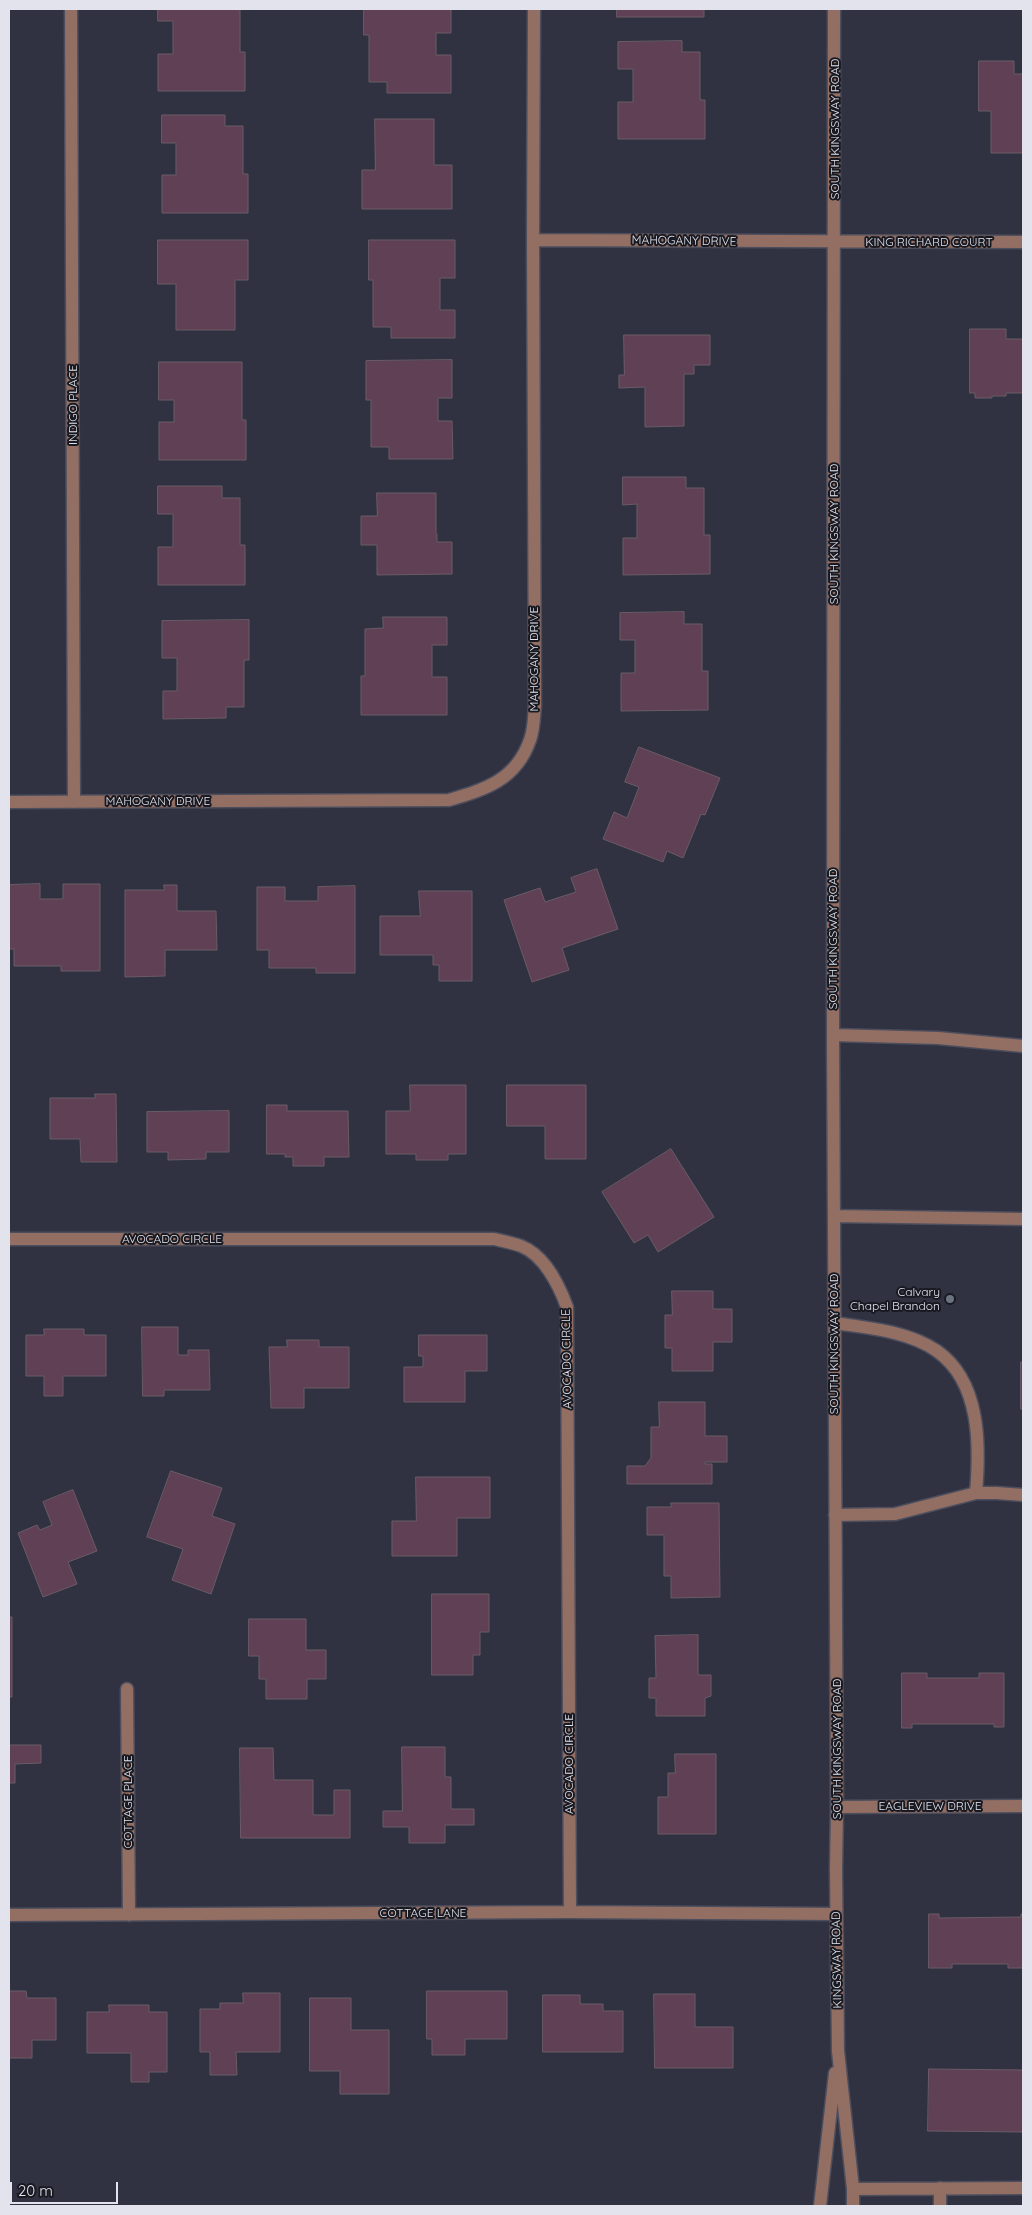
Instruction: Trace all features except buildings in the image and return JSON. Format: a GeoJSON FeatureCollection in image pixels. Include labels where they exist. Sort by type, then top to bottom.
{"type":"FeatureCollection","features":[{"type":"Feature","properties":{"kind":"street","name":"INDIGO PLACE"},"geometry":{"type":"LineString","coordinates":[[71,9],[74,802]]}},
{"type":"Feature","properties":{"kind":"street","name":"MAHOGANY DRIVE"},"geometry":{"type":"LineString","coordinates":[[9,802],[449,800],[486,789],[514,770],[531,740],[535,705],[534,9]]}},
{"type":"Feature","properties":{"kind":"street","name":"SOUTH KINGSWAY ROAD"},"geometry":{"type":"LineString","coordinates":[[834,9],[833,1035],[836,1870]]}},
{"type":"Feature","properties":{"kind":"street","name":"MAHOGANY DRIVE"},"geometry":{"type":"LineString","coordinates":[[533,240],[835,243]]}},
{"type":"Feature","properties":{"kind":"street","name":"KING RICHARD COURT"},"geometry":{"type":"LineString","coordinates":[[835,243],[1023,242]]}},
{"type":"Feature","properties":{"kind":"street"},"geometry":{"type":"LineString","coordinates":[[833,1035],[938,1038],[1023,1046]]}},
{"type":"Feature","properties":{"kind":"street"},"geometry":{"type":"LineString","coordinates":[[834,1216],[1023,1219]]}},
{"type":"Feature","properties":{"kind":"street","name":"AVOCADO CIRCLE"},"geometry":{"type":"LineString","coordinates":[[9,1239],[494,1239],[523,1246],[544,1264],[559,1283],[567,1307],[570,1912]]}},
{"type":"Feature","properties":{"kind":"street"},"geometry":{"type":"LineString","coordinates":[[834,1322],[880,1330],[912,1339],[938,1351],[956,1371],[967,1392],[975,1418],[979,1442],[976,1493]]}},
{"type":"Feature","properties":{"kind":"street"},"geometry":{"type":"LineString","coordinates":[[835,1515],[895,1514],[976,1493],[1023,1495]]}},
{"type":"Feature","properties":{"kind":"street","name":"COTTAGE PLACE"},"geometry":{"type":"LineString","coordinates":[[127,1689],[129,1915]]}},
{"type":"Feature","properties":{"kind":"street","name":"EAGLEVIEW DRIVE"},"geometry":{"type":"LineString","coordinates":[[837,1807],[1023,1806]]}},
{"type":"Feature","properties":{"kind":"street","name":"KINGSWAY ROAD"},"geometry":{"type":"LineString","coordinates":[[836,1870],[838,2051],[853,2189],[853,2206]]}},
{"type":"Feature","properties":{"kind":"street","name":"COTTAGE LANE"},"geometry":{"type":"LineString","coordinates":[[9,1915],[570,1912],[836,1914]]}},
{"type":"Feature","properties":{"kind":"street","name":"KINGSWAY ROAD"},"geometry":{"type":"LineString","coordinates":[[820,2206],[838,2051]]}},
{"type":"Feature","properties":{"kind":"street"},"geometry":{"type":"LineString","coordinates":[[940,2188],[940,2206]]}},
{"type":"Feature","properties":{"kind":"street"},"geometry":{"type":"LineString","coordinates":[[853,2189],[1023,2188]]}},
{"type":"Feature","properties":{"kind":"place","name":"Calvary Chapel Brandon"},"geometry":{"type":"Point","coordinates":[950,1299]}}]}
